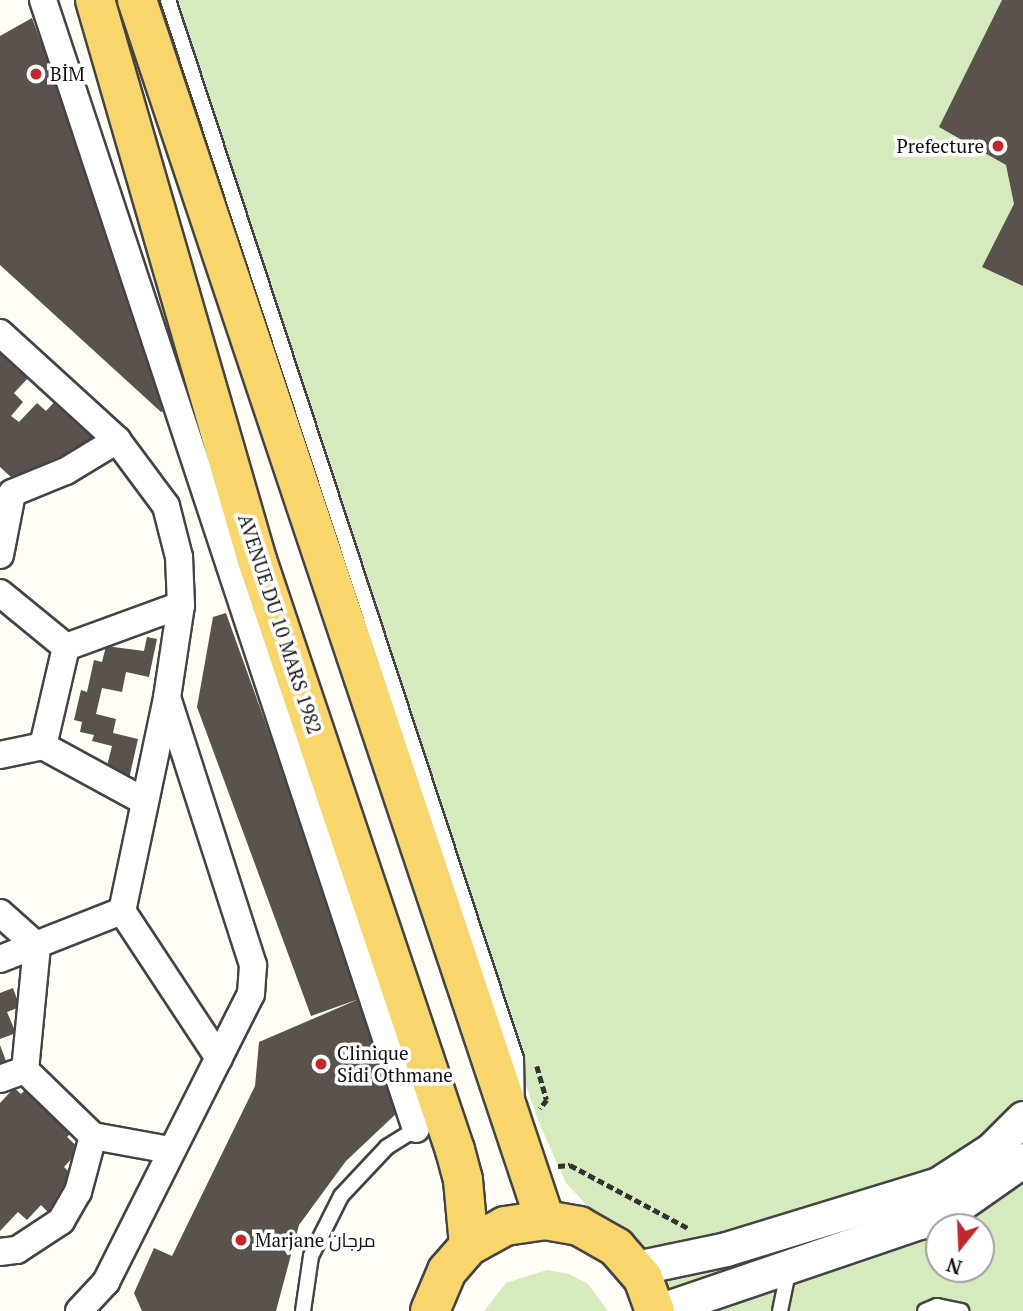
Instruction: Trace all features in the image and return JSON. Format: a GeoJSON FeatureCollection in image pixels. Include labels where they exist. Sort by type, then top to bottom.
{"type":"FeatureCollection","features":[{"type":"Feature","properties":{"kind":"main road","name":"AVENUE DU 10 MARS 1982"},"geometry":{"type":"LineString","coordinates":[[95,0],[257,559],[430,1122],[464,1180],[469,1246]]}},
{"type":"Feature","properties":{"kind":"main road"},"geometry":{"type":"LineString","coordinates":[[137,0],[521,1117],[545,1220]]}},
{"type":"Feature","properties":{"kind":"main road"},"geometry":{"type":"LineString","coordinates":[[430,1311],[447,1271],[469,1246],[505,1226],[545,1220],[597,1234],[636,1268],[656,1311]]}},
{"type":"Feature","properties":{"kind":"street"},"geometry":{"type":"LineString","coordinates":[[43,0],[430,1122]]}},
{"type":"Feature","properties":{"kind":"street"},"geometry":{"type":"LineString","coordinates":[[0,333],[117,440],[166,506],[179,556],[181,605],[167,698],[122,911],[219,1058]]}},
{"type":"Feature","properties":{"kind":"street"},"geometry":{"type":"LineString","coordinates":[[0,555],[6,488],[66,471],[117,440]]}},
{"type":"Feature","properties":{"kind":"street"},"geometry":{"type":"LineString","coordinates":[[0,593],[66,647]]}},
{"type":"Feature","properties":{"kind":"street"},"geometry":{"type":"LineString","coordinates":[[66,647],[181,605]]}},
{"type":"Feature","properties":{"kind":"street"},"geometry":{"type":"LineString","coordinates":[[43,746],[66,647]]}},
{"type":"Feature","properties":{"kind":"street"},"geometry":{"type":"LineString","coordinates":[[79,1311],[106,1282],[170,1150],[247,1008],[253,965],[167,698]]}},
{"type":"Feature","properties":{"kind":"street"},"geometry":{"type":"LineString","coordinates":[[0,755],[43,746],[144,801]]}},
{"type":"Feature","properties":{"kind":"street"},"geometry":{"type":"LineString","coordinates":[[0,959],[122,911]]}},
{"type":"Feature","properties":{"kind":"street"},"geometry":{"type":"LineString","coordinates":[[0,913],[37,946]]}},
{"type":"Feature","properties":{"kind":"street"},"geometry":{"type":"LineString","coordinates":[[25,1069],[37,946]]}},
{"type":"Feature","properties":{"kind":"street"},"geometry":{"type":"LineString","coordinates":[[25,1069],[93,1136],[170,1150]]}},
{"type":"Feature","properties":{"kind":"street"},"geometry":{"type":"LineString","coordinates":[[0,1079],[25,1069]]}},
{"type":"Feature","properties":{"kind":"street"},"geometry":{"type":"LineString","coordinates":[[636,1268],[726,1249],[938,1184],[992,1149],[1023,1118]]}},
{"type":"Feature","properties":{"kind":"street"},"geometry":{"type":"LineString","coordinates":[[0,1252],[17,1250],[61,1221],[78,1192],[93,1136]]}},
{"type":"Feature","properties":{"kind":"street"},"geometry":{"type":"LineString","coordinates":[[656,1311],[880,1238],[956,1207],[1023,1160]]}},
{"type":"Feature","properties":{"kind":"lane"},"geometry":{"type":"LineString","coordinates":[[168,0],[515,1056],[521,1117]]}},
{"type":"Feature","properties":{"kind":"lane"},"geometry":{"type":"LineString","coordinates":[[303,1311],[311,1256],[341,1196],[362,1169],[430,1122]]}},
{"type":"Feature","properties":{"kind":"lane"},"geometry":{"type":"LineString","coordinates":[[780,1311],[789,1266]]}},
{"type":"Feature","properties":{"kind":"lane"},"geometry":{"type":"LineString","coordinates":[[925,1311],[937,1306],[961,1311]]}},
{"type":"Feature","properties":{"kind":"path"},"geometry":{"type":"LineString","coordinates":[[515,1056],[531,1050],[547,1100],[521,1117]]}},
{"type":"Feature","properties":{"kind":"path"},"geometry":{"type":"LineString","coordinates":[[551,1165],[570,1165],[726,1249]]}},
{"type":"Feature","properties":{"kind":"green space"},"geometry":{"type":"Polygon","coordinates":[[[171,0],[1023,0],[1023,1311],[686,1311],[566,1183],[540,1125],[423,792],[171,0]]]}},
{"type":"Feature","properties":{"kind":"green space"},"geometry":{"type":"Polygon","coordinates":[[[547,1270],[569,1274],[588,1284],[608,1311],[484,1311],[506,1283],[547,1270]]]}},
{"type":"Feature","properties":{"kind":"building","name":"Prefecture"},"geometry":{"type":"Polygon","coordinates":[[[1002,0],[1023,0],[1023,286],[982,267],[1014,204],[1006,165],[939,127],[1002,0]]]}},
{"type":"Feature","properties":{"kind":"building"},"geometry":{"type":"Polygon","coordinates":[[[32,18],[175,405],[161,412],[0,265],[0,36],[32,18]]]}},
{"type":"Feature","properties":{"kind":"building"},"geometry":{"type":"Polygon","coordinates":[[[0,348],[30,376],[14,393],[23,402],[11,416],[19,422],[37,403],[46,411],[61,395],[105,436],[84,460],[73,451],[59,466],[53,459],[31,482],[12,478],[0,467],[0,348]]]}},
{"type":"Feature","properties":{"kind":"building"},"geometry":{"type":"Polygon","coordinates":[[[226,613],[364,997],[399,1111],[346,1161],[299,1225],[276,1311],[142,1311],[134,1293],[154,1248],[172,1256],[255,1086],[259,1042],[359,999],[311,1016],[197,707],[213,617],[226,613]]]}},
{"type":"Feature","properties":{"kind":"building"},"geometry":{"type":"Polygon","coordinates":[[[147,637],[157,639],[149,677],[126,672],[122,692],[102,688],[96,714],[116,719],[113,733],[138,739],[129,779],[113,775],[115,768],[107,766],[112,746],[92,741],[94,735],[80,732],[82,722],[74,720],[81,690],[87,692],[94,660],[102,662],[106,646],[144,651],[147,637]]]}},
{"type":"Feature","properties":{"kind":"building"},"geometry":{"type":"Polygon","coordinates":[[[13,988],[20,1007],[7,1012],[16,1033],[0,1039],[0,993],[13,988]]]}},
{"type":"Feature","properties":{"kind":"building"},"geometry":{"type":"Polygon","coordinates":[[[0,1045],[6,1061],[0,1063],[0,1045]]]}},
{"type":"Feature","properties":{"kind":"building"},"geometry":{"type":"Polygon","coordinates":[[[14,1088],[21,1094],[27,1088],[74,1130],[67,1137],[80,1149],[64,1167],[80,1183],[51,1215],[41,1205],[27,1220],[18,1212],[0,1231],[0,1103],[14,1088]]]}},
{"type":"Feature","properties":{"kind":"place","name":"BİM"},"geometry":{"type":"Point","coordinates":[36,74]}},
{"type":"Feature","properties":{"kind":"place","name":"Prefecture"},"geometry":{"type":"Point","coordinates":[998,146]}},
{"type":"Feature","properties":{"kind":"place","name":"Clinique Sidi Othmane"},"geometry":{"type":"Point","coordinates":[321,1064]}},
{"type":"Feature","properties":{"kind":"place","name":"Marjane مرجان"},"geometry":{"type":"Point","coordinates":[241,1240]}}]}
